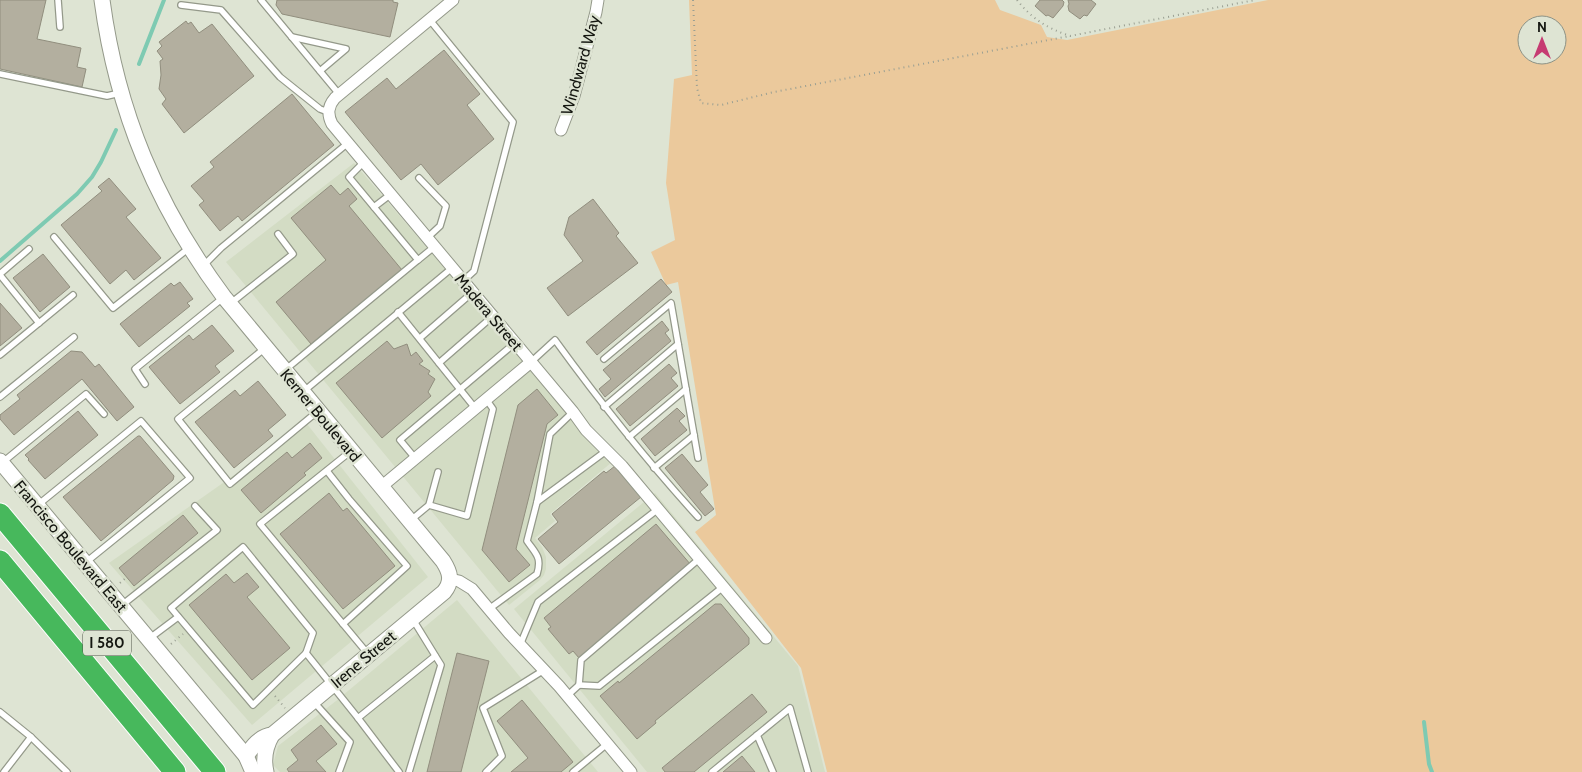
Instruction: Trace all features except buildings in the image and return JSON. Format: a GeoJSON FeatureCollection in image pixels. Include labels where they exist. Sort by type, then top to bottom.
{"type":"FeatureCollection","features":[{"type":"Feature","properties":{"kind":"highway","name":"I 580"},"geometry":{"type":"LineString","coordinates":[[0,514],[215,772]]}},
{"type":"Feature","properties":{"kind":"highway","name":"I 580"},"geometry":{"type":"LineString","coordinates":[[0,561],[175,772]]}},
{"type":"Feature","properties":{"kind":"street","name":"Kerner Boulevard"},"geometry":{"type":"LineString","coordinates":[[102,0],[108,39],[120,93],[129,122],[148,171],[189,248],[227,301],[265,348],[443,561],[450,579]]}},
{"type":"Feature","properties":{"kind":"street"},"geometry":{"type":"LineString","coordinates":[[328,112],[331,102],[339,94],[453,0]]}},
{"type":"Feature","properties":{"kind":"street","name":"Windward Way"},"geometry":{"type":"LineString","coordinates":[[561,130],[574,96],[598,0]]}},
{"type":"Feature","properties":{"kind":"street","name":"Madera Street"},"geometry":{"type":"LineString","coordinates":[[328,112],[332,124],[586,430],[622,466],[766,638]]}},
{"type":"Feature","properties":{"kind":"street"},"geometry":{"type":"LineString","coordinates":[[381,487],[531,362]]}},
{"type":"Feature","properties":{"kind":"street","name":"Francisco Boulevard East"},"geometry":{"type":"LineString","coordinates":[[1,462],[246,756],[253,772]]}},
{"type":"Feature","properties":{"kind":"street"},"geometry":{"type":"LineString","coordinates":[[450,579],[459,580],[472,588],[631,772]]}},
{"type":"Feature","properties":{"kind":"street","name":"Irene Street"},"geometry":{"type":"LineString","coordinates":[[246,756],[255,744],[266,736],[272,736],[444,592],[449,585],[450,579]]}},
{"type":"Feature","properties":{"kind":"street"},"geometry":{"type":"LineString","coordinates":[[265,766],[266,748],[272,736]]}},
{"type":"Feature","properties":{"kind":"lane"},"geometry":{"type":"LineString","coordinates":[[58,0],[60,27]]}},
{"type":"Feature","properties":{"kind":"lane"},"geometry":{"type":"LineString","coordinates":[[261,0],[339,94]]}},
{"type":"Feature","properties":{"kind":"lane"},"geometry":{"type":"LineString","coordinates":[[181,5],[221,10],[280,77],[320,109],[328,112]]}},
{"type":"Feature","properties":{"kind":"lane"},"geometry":{"type":"LineString","coordinates":[[430,19],[514,122],[474,271],[463,282]]}},
{"type":"Feature","properties":{"kind":"lane"},"geometry":{"type":"LineString","coordinates":[[292,37],[346,49],[320,71]]}},
{"type":"Feature","properties":{"kind":"lane"},"geometry":{"type":"LineString","coordinates":[[0,74],[107,96],[120,93]]}},
{"type":"Feature","properties":{"kind":"lane"},"geometry":{"type":"LineString","coordinates":[[202,267],[221,248],[348,142]]}},
{"type":"Feature","properties":{"kind":"lane"},"geometry":{"type":"LineString","coordinates":[[364,162],[349,177],[418,260]]}},
{"type":"Feature","properties":{"kind":"lane"},"geometry":{"type":"LineString","coordinates":[[285,371],[418,260],[431,242],[440,226],[446,206],[419,178]]}},
{"type":"Feature","properties":{"kind":"lane"},"geometry":{"type":"LineString","coordinates":[[374,207],[391,194]]}},
{"type":"Feature","properties":{"kind":"lane"},"geometry":{"type":"LineString","coordinates":[[145,384],[135,369],[293,254],[278,234]]}},
{"type":"Feature","properties":{"kind":"lane"},"geometry":{"type":"LineString","coordinates":[[54,237],[113,308],[189,248]]}},
{"type":"Feature","properties":{"kind":"lane"},"geometry":{"type":"LineString","coordinates":[[29,249],[0,275],[39,323]]}},
{"type":"Feature","properties":{"kind":"lane"},"geometry":{"type":"LineString","coordinates":[[302,392],[452,268]]}},
{"type":"Feature","properties":{"kind":"lane"},"geometry":{"type":"LineString","coordinates":[[420,338],[473,292]]}},
{"type":"Feature","properties":{"kind":"lane"},"geometry":{"type":"LineString","coordinates":[[0,355],[73,295]]}},
{"type":"Feature","properties":{"kind":"lane"},"geometry":{"type":"LineString","coordinates":[[604,359],[671,303],[698,458]]}},
{"type":"Feature","properties":{"kind":"lane"},"geometry":{"type":"LineString","coordinates":[[398,312],[475,408]]}},
{"type":"Feature","properties":{"kind":"lane"},"geometry":{"type":"LineString","coordinates":[[439,363],[493,316]]}},
{"type":"Feature","properties":{"kind":"lane"},"geometry":{"type":"LineString","coordinates":[[0,397],[74,337]]}},
{"type":"Feature","properties":{"kind":"lane"},"geometry":{"type":"LineString","coordinates":[[531,362],[554,340],[604,408],[698,517]]}},
{"type":"Feature","properties":{"kind":"lane"},"geometry":{"type":"LineString","coordinates":[[416,458],[400,440],[515,343]]}},
{"type":"Feature","properties":{"kind":"lane"},"geometry":{"type":"LineString","coordinates":[[604,408],[678,344]]}},
{"type":"Feature","properties":{"kind":"lane"},"geometry":{"type":"LineString","coordinates":[[265,348],[178,419],[230,484],[318,411]]}},
{"type":"Feature","properties":{"kind":"lane"},"geometry":{"type":"LineString","coordinates":[[629,437],[686,389]]}},
{"type":"Feature","properties":{"kind":"lane"},"geometry":{"type":"LineString","coordinates":[[1,462],[86,394],[104,414]]}},
{"type":"Feature","properties":{"kind":"lane"},"geometry":{"type":"LineString","coordinates":[[429,505],[467,516],[493,410],[486,399]]}},
{"type":"Feature","properties":{"kind":"lane"},"geometry":{"type":"LineString","coordinates":[[489,609],[537,574],[540,564],[538,556],[527,541],[537,502],[550,434],[573,412]]}},
{"type":"Feature","properties":{"kind":"lane"},"geometry":{"type":"LineString","coordinates":[[37,506],[141,421],[190,478],[85,563]]}},
{"type":"Feature","properties":{"kind":"lane"},"geometry":{"type":"LineString","coordinates":[[654,468],[694,435]]}},
{"type":"Feature","properties":{"kind":"lane"},"geometry":{"type":"LineString","coordinates":[[351,451],[260,524],[369,654]]}},
{"type":"Feature","properties":{"kind":"lane"},"geometry":{"type":"LineString","coordinates":[[537,502],[606,451]]}},
{"type":"Feature","properties":{"kind":"lane"},"geometry":{"type":"LineString","coordinates":[[327,471],[407,566],[342,624]]}},
{"type":"Feature","properties":{"kind":"lane"},"geometry":{"type":"LineString","coordinates":[[410,521],[429,505],[438,472]]}},
{"type":"Feature","properties":{"kind":"lane"},"geometry":{"type":"LineString","coordinates":[[121,606],[217,530],[195,506]]}},
{"type":"Feature","properties":{"kind":"lane"},"geometry":{"type":"LineString","coordinates":[[520,645],[538,602],[658,509]]}},
{"type":"Feature","properties":{"kind":"lane"},"geometry":{"type":"LineString","coordinates":[[243,547],[312,633],[306,653],[253,705],[178,617],[171,608],[243,547]]}},
{"type":"Feature","properties":{"kind":"lane"},"geometry":{"type":"LineString","coordinates":[[567,696],[579,685],[581,660],[699,559]]}},
{"type":"Feature","properties":{"kind":"lane"},"geometry":{"type":"LineString","coordinates":[[579,685],[598,686],[723,587]]}},
{"type":"Feature","properties":{"kind":"lane"},"geometry":{"type":"LineString","coordinates":[[148,640],[178,617]]}},
{"type":"Feature","properties":{"kind":"lane"},"geometry":{"type":"LineString","coordinates":[[409,772],[441,665],[412,618]]}},
{"type":"Feature","properties":{"kind":"lane"},"geometry":{"type":"LineString","coordinates":[[306,653],[333,685],[398,772]]}},
{"type":"Feature","properties":{"kind":"lane"},"geometry":{"type":"LineString","coordinates":[[358,718],[436,656]]}},
{"type":"Feature","properties":{"kind":"lane"},"geometry":{"type":"LineString","coordinates":[[486,772],[502,756],[484,708],[544,670]]}},
{"type":"Feature","properties":{"kind":"lane"},"geometry":{"type":"LineString","coordinates":[[313,701],[350,742],[339,772]]}},
{"type":"Feature","properties":{"kind":"lane"},"geometry":{"type":"LineString","coordinates":[[712,772],[790,708],[808,772]]}},
{"type":"Feature","properties":{"kind":"lane"},"geometry":{"type":"LineString","coordinates":[[0,712],[31,737],[67,772]]}},
{"type":"Feature","properties":{"kind":"lane"},"geometry":{"type":"LineString","coordinates":[[757,735],[773,772]]}},
{"type":"Feature","properties":{"kind":"lane"},"geometry":{"type":"LineString","coordinates":[[4,772],[31,737]]}},
{"type":"Feature","properties":{"kind":"lane"},"geometry":{"type":"LineString","coordinates":[[573,772],[607,744]]}},
{"type":"Feature","properties":{"kind":"path"},"geometry":{"type":"LineString","coordinates":[[693,0],[697,88],[701,103],[721,105],[774,92],[1255,0]]}},
{"type":"Feature","properties":{"kind":"path"},"geometry":{"type":"LineString","coordinates":[[1016,0],[1024,10],[1050,29],[1070,36]]}},
{"type":"Feature","properties":{"kind":"path"},"geometry":{"type":"LineString","coordinates":[[119,584],[127,577]]}},
{"type":"Feature","properties":{"kind":"path"},"geometry":{"type":"LineString","coordinates":[[169,646],[189,629]]}},
{"type":"Feature","properties":{"kind":"path"},"geometry":{"type":"LineString","coordinates":[[269,689],[285,708]]}},
{"type":"Feature","properties":{"kind":"shaded area"},"geometry":{"type":"Polygon","coordinates":[[[689,0],[995,0],[1000,10],[1041,25],[1047,37],[1067,40],[1268,0],[1582,0],[1582,772],[827,772],[801,668],[695,532],[716,515],[678,282],[666,285],[651,252],[675,240],[666,183],[674,79],[692,75],[689,0]]]}},
{"type":"Feature","properties":{"kind":"shaded area"},"geometry":{"type":"Polygon","coordinates":[[[354,163],[612,462],[550,514],[555,521],[535,538],[542,547],[546,557],[544,575],[509,605],[226,262],[354,163]]]}},
{"type":"Feature","properties":{"kind":"shaded area"},"geometry":{"type":"Polygon","coordinates":[[[307,424],[428,577],[252,725],[109,563],[307,424]]]}},
{"type":"Feature","properties":{"kind":"shaded area"},"geometry":{"type":"Polygon","coordinates":[[[655,493],[798,666],[825,772],[647,772],[514,609],[655,493]]]}},
{"type":"Feature","properties":{"kind":"shaded area"},"geometry":{"type":"Polygon","coordinates":[[[457,600],[598,772],[280,772],[273,765],[278,746],[336,701],[457,600]]]}},
{"type":"Feature","properties":{"kind":"waterway"},"geometry":{"type":"LineString","coordinates":[[139,64],[164,0]]}},
{"type":"Feature","properties":{"kind":"waterway"},"geometry":{"type":"LineString","coordinates":[[0,261],[77,194],[92,177],[116,130]]}},
{"type":"Feature","properties":{"kind":"waterway"},"geometry":{"type":"LineString","coordinates":[[1424,722],[1429,764],[1432,772]]}}]}
